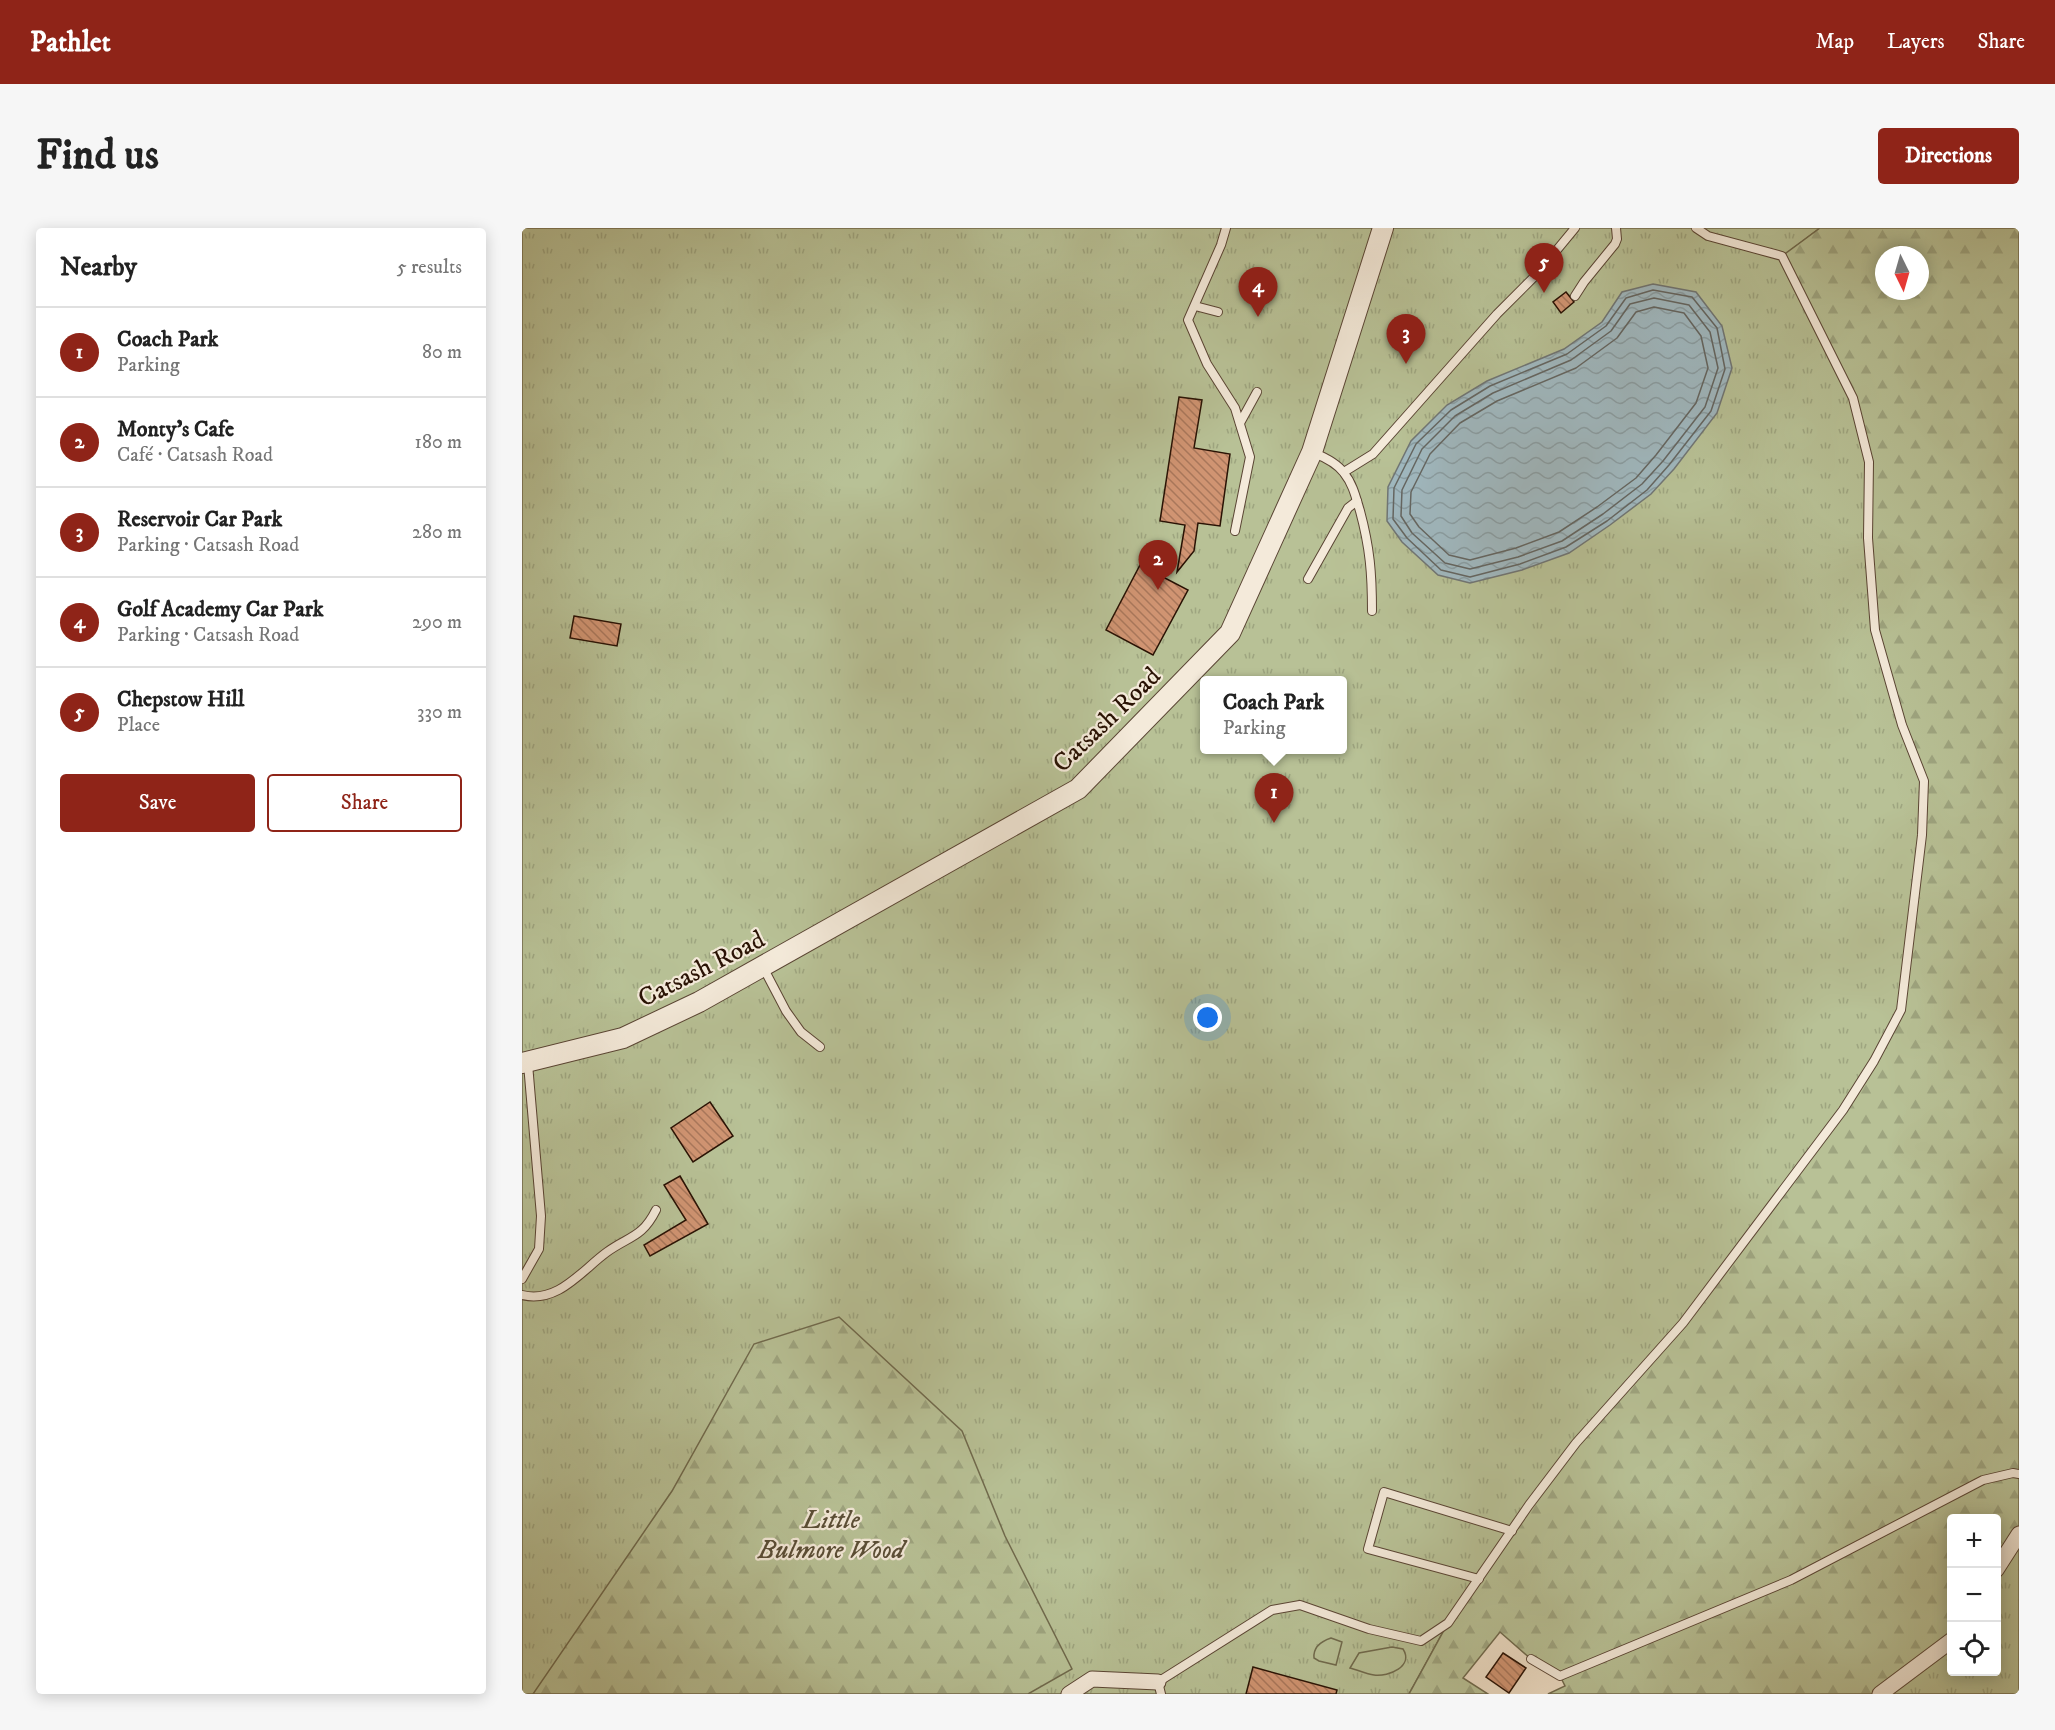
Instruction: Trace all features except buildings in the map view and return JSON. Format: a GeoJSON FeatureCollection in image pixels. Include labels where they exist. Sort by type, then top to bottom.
{"type":"FeatureCollection","features":[{"type":"Feature","properties":{"kind":"street","name":"Catsash Road"},"geometry":{"type":"LineString","coordinates":[[525,1062],[623,1038],[699,1002],[1078,789],[1230,633],[1312,452],[1383,228]]}},
{"type":"Feature","properties":{"kind":"street"},"geometry":{"type":"LineString","coordinates":[[1997,1568],[2019,1534]]}},
{"type":"Feature","properties":{"kind":"street"},"geometry":{"type":"LineString","coordinates":[[1880,1694],[1947,1644]]}},
{"type":"Feature","properties":{"kind":"street"},"geometry":{"type":"LineString","coordinates":[[1069,1694],[1092,1679],[1160,1688]]}},
{"type":"Feature","properties":{"kind":"lane"},"geometry":{"type":"LineString","coordinates":[[1226,228],[1221,245],[1188,320],[1207,364],[1235,408],[1250,457],[1234,531]]}},
{"type":"Feature","properties":{"kind":"lane"},"geometry":{"type":"LineString","coordinates":[[1344,472],[1373,454],[1497,314],[1537,274],[1575,228]]}},
{"type":"Feature","properties":{"kind":"lane"},"geometry":{"type":"LineString","coordinates":[[1575,297],[1584,282],[1615,244],[1616,228]]}},
{"type":"Feature","properties":{"kind":"lane"},"geometry":{"type":"LineString","coordinates":[[1160,1688],[1272,1610],[1300,1605],[1370,1629],[1421,1641],[1448,1623],[1576,1443],[1683,1323],[1843,1110],[1874,1061],[1900,1010],[1922,835],[1924,781],[1902,725],[1875,630],[1868,537],[1869,462],[1853,398],[1782,256],[1708,236],[1696,228]]}},
{"type":"Feature","properties":{"kind":"lane"},"geometry":{"type":"LineString","coordinates":[[1195,306],[1218,312]]}},
{"type":"Feature","properties":{"kind":"lane"},"geometry":{"type":"LineString","coordinates":[[1240,423],[1257,392]]}},
{"type":"Feature","properties":{"kind":"lane"},"geometry":{"type":"LineString","coordinates":[[1312,452],[1344,472],[1354,491],[1372,567],[1372,611]]}},
{"type":"Feature","properties":{"kind":"lane"},"geometry":{"type":"LineString","coordinates":[[1308,579],[1348,508],[1357,501]]}},
{"type":"Feature","properties":{"kind":"lane"},"geometry":{"type":"LineString","coordinates":[[763,967],[786,1011],[801,1032],[820,1047]]}},
{"type":"Feature","properties":{"kind":"lane"},"geometry":{"type":"LineString","coordinates":[[522,1279],[538,1248],[541,1216],[525,1062]]}},
{"type":"Feature","properties":{"kind":"lane"},"geometry":{"type":"LineString","coordinates":[[522,1295],[529,1297],[548,1293],[568,1285],[608,1251],[629,1240],[649,1225],[656,1210]]}},
{"type":"Feature","properties":{"kind":"lane"},"geometry":{"type":"LineString","coordinates":[[1531,1659],[1560,1676],[1791,1580],[1983,1480],[2013,1473],[2019,1474]]}},
{"type":"Feature","properties":{"kind":"lane"},"geometry":{"type":"LineString","coordinates":[[1479,1579],[1368,1549],[1384,1492],[1512,1531]]}},
{"type":"Feature","properties":{"kind":"green space"},"geometry":{"type":"Polygon","coordinates":[[[522,228],[1820,228],[1782,257],[1853,398],[1869,462],[1924,781],[1901,1010],[1843,1110],[1448,1623],[1409,1694],[522,1694],[522,228]]]}},
{"type":"Feature","properties":{"kind":"green space"},"geometry":{"type":"Polygon","coordinates":[[[1820,228],[2019,228],[2019,1534],[2001,1563],[2001,1514],[1947,1514],[1947,1643],[1880,1694],[1548,1694],[1565,1686],[1560,1676],[1531,1659],[1500,1632],[1463,1678],[1488,1694],[1409,1694],[1448,1623],[1576,1443],[1683,1322],[1843,1110],[1901,1010],[1924,781],[1875,630],[1869,462],[1853,398],[1782,256],[1820,228]]]}},
{"type":"Feature","properties":{"kind":"green space","name":"Little Bulmore Wood"},"geometry":{"type":"Polygon","coordinates":[[[839,1317],[962,1431],[1005,1536],[1072,1669],[1028,1694],[533,1694],[672,1491],[754,1344],[839,1317]]]}},
{"type":"Feature","properties":{"kind":"green space"},"geometry":{"type":"Polygon","coordinates":[[[2019,1534],[2019,1694],[1880,1694],[1947,1643],[1947,1676],[2001,1676],[2001,1563],[2019,1534]]]}},
{"type":"Feature","properties":{"kind":"green space"},"geometry":{"type":"Polygon","coordinates":[[[1331,1638],[1342,1642],[1336,1665],[1314,1658],[1319,1645],[1331,1638]]]}},
{"type":"Feature","properties":{"kind":"green space"},"geometry":{"type":"Polygon","coordinates":[[[1392,1647],[1403,1649],[1406,1655],[1403,1665],[1393,1672],[1374,1675],[1350,1668],[1359,1653],[1392,1647]]]}},
{"type":"Feature","properties":{"kind":"water"},"geometry":{"type":"Polygon","coordinates":[[[1653,284],[1696,292],[1722,326],[1732,368],[1717,413],[1674,469],[1651,494],[1569,553],[1522,570],[1470,583],[1438,575],[1402,542],[1387,521],[1388,487],[1411,441],[1447,405],[1487,381],[1564,349],[1602,322],[1622,292],[1653,284]]]}},
{"type":"Feature","properties":{"kind":"place","name":"Chepstow Hill"},"geometry":{"type":"Point","coordinates":[1544,293]}},
{"type":"Feature","properties":{"kind":"place","name":"Golf Academy Car Park"},"geometry":{"type":"Point","coordinates":[1258,317]}},
{"type":"Feature","properties":{"kind":"place","name":"Reservoir Car Park"},"geometry":{"type":"Point","coordinates":[1406,364]}},
{"type":"Feature","properties":{"kind":"place","name":"Monty's Cafe"},"geometry":{"type":"Point","coordinates":[1158,590]}},
{"type":"Feature","properties":{"kind":"place","name":"Coach Park"},"geometry":{"type":"Point","coordinates":[1274,823]}}]}
